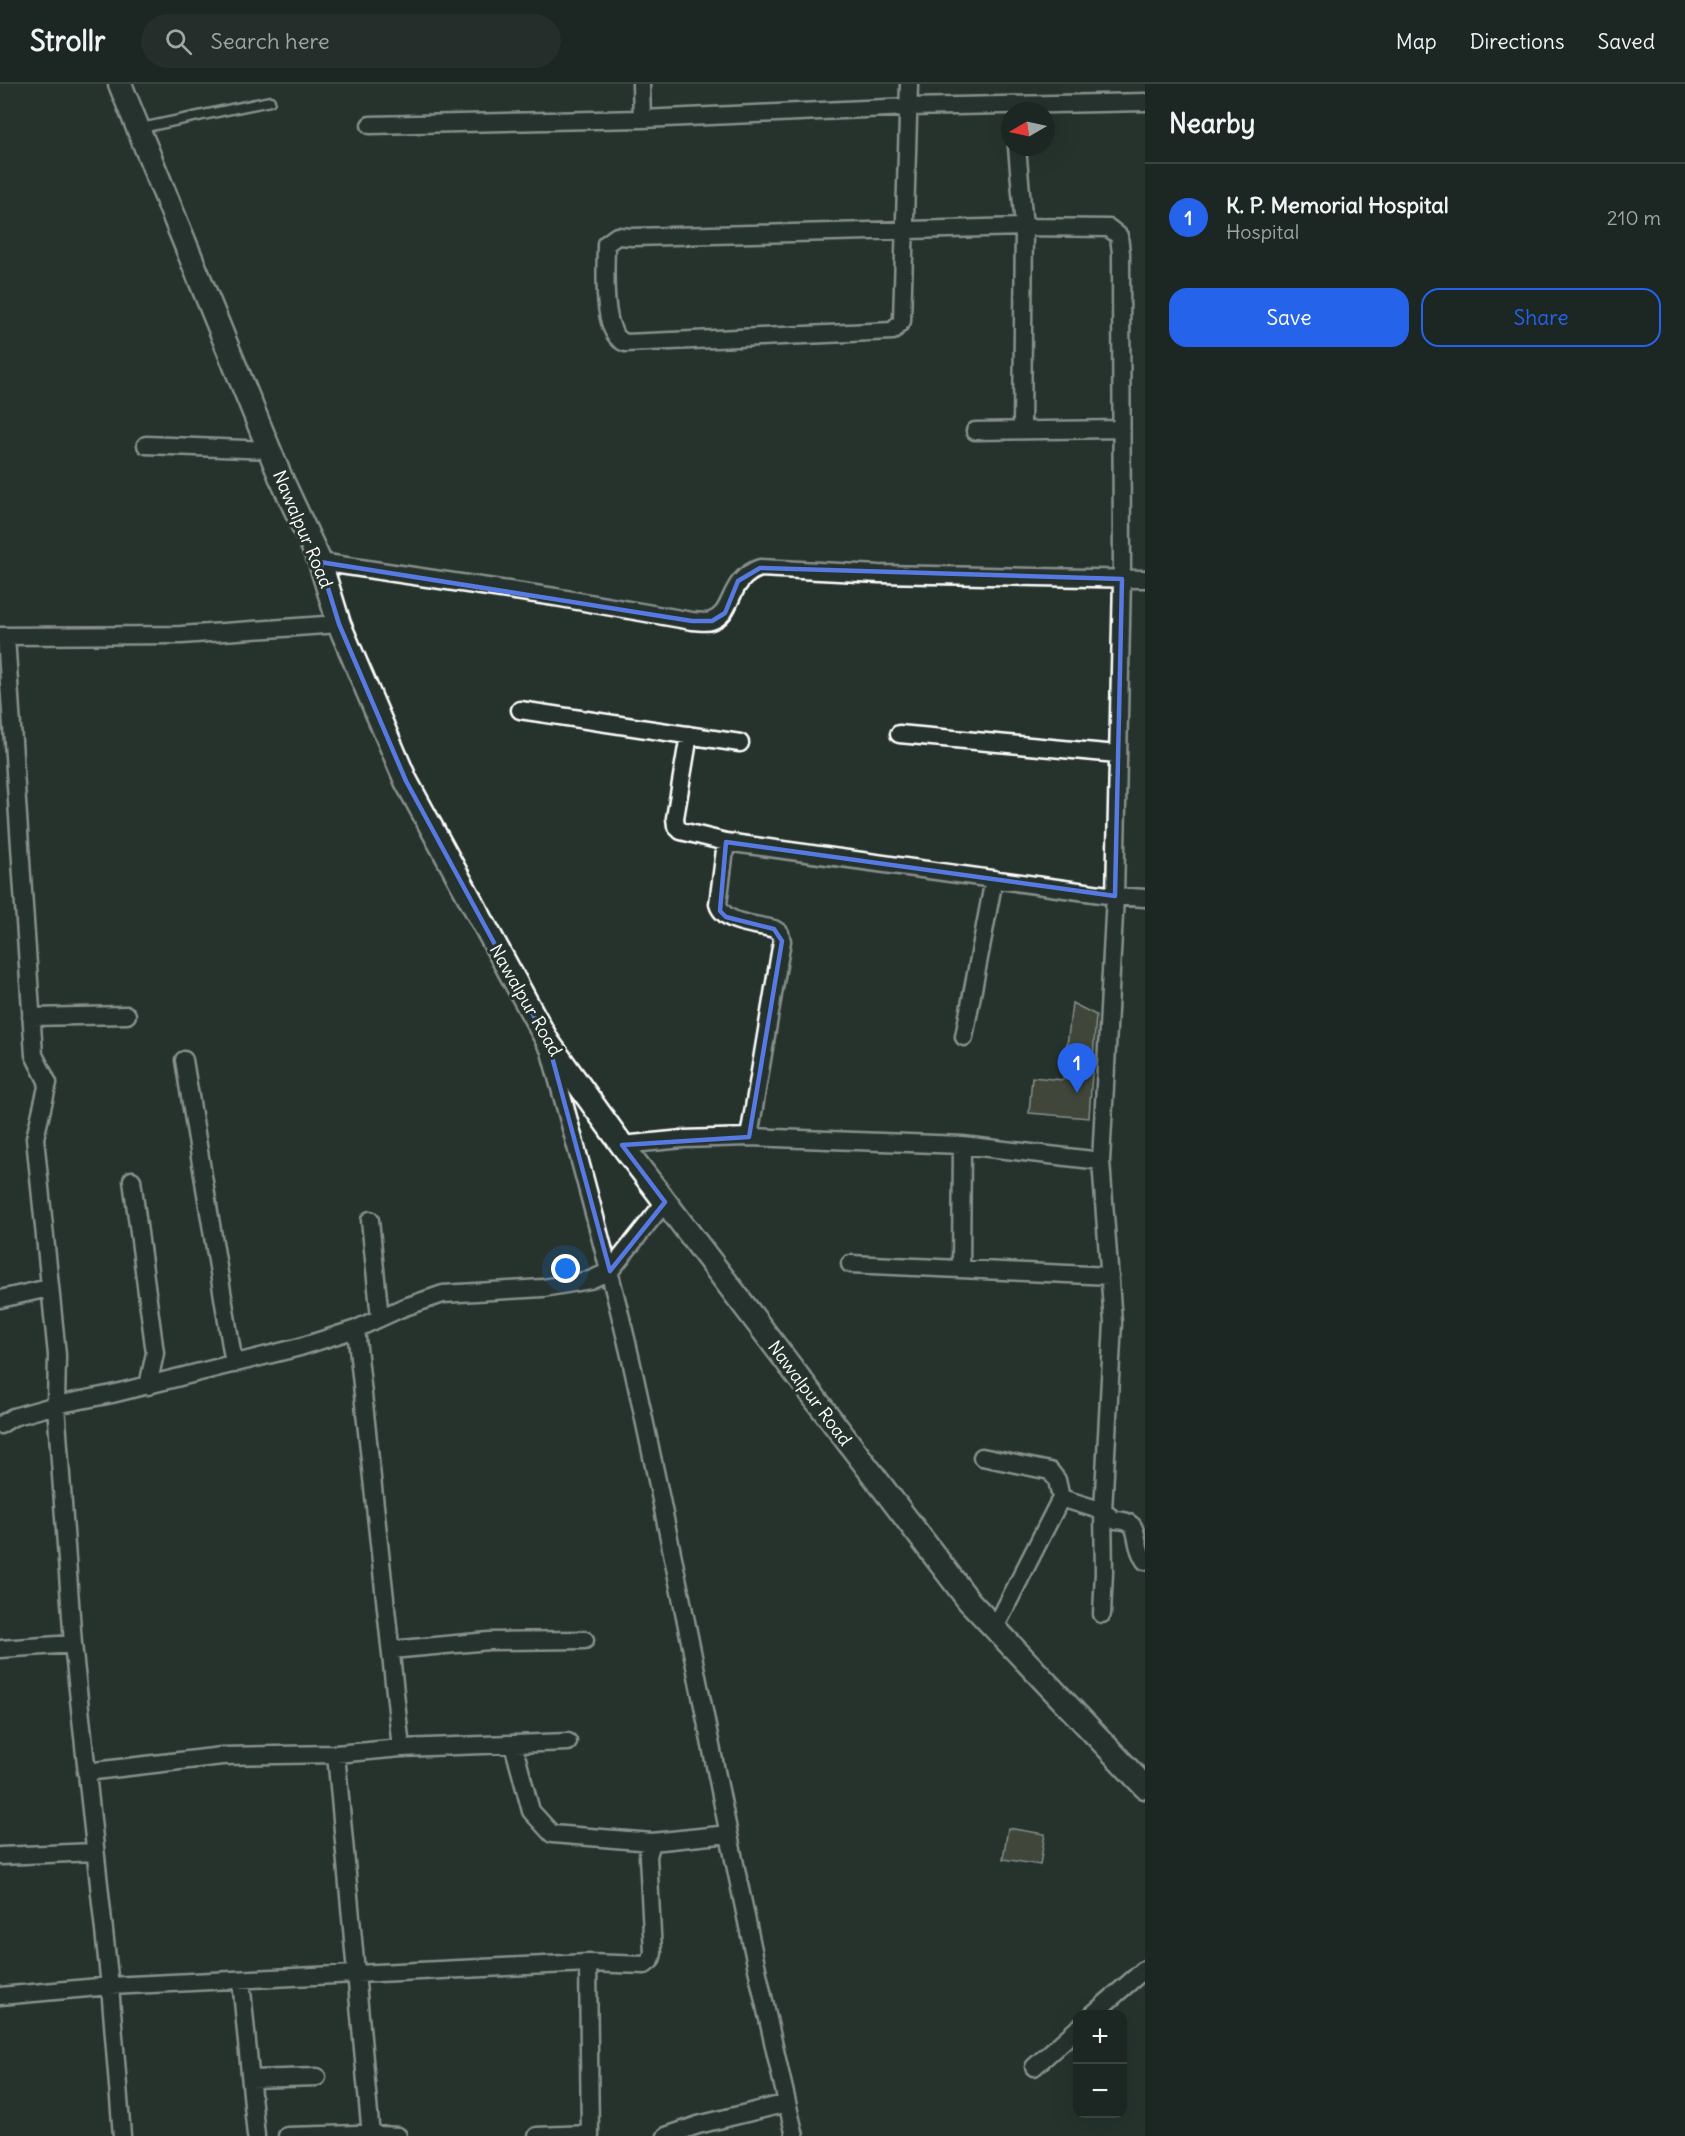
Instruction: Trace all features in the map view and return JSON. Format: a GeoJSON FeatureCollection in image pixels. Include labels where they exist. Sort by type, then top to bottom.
{"type":"FeatureCollection","features":[{"type":"Feature","properties":{"kind":"street","name":"Nawalpur Road"},"geometry":{"type":"LineString","coordinates":[[120,84],[140,128],[270,450],[320,562],[339,624],[406,781],[548,1042],[622,1145],[969,1601],[1145,1787]]}},
{"type":"Feature","properties":{"kind":"street"},"geometry":{"type":"LineString","coordinates":[[641,84],[642,120]]}},
{"type":"Feature","properties":{"kind":"street"},"geometry":{"type":"LineString","coordinates":[[909,84],[903,232],[902,321],[893,331],[626,344],[619,342],[611,333],[608,313],[606,244],[617,236],[903,232],[1024,227],[1109,228],[1119,236],[1121,253],[1122,579],[1115,896],[1101,1161],[1113,1322],[1103,1511],[1104,1572],[1101,1614]]}},
{"type":"Feature","properties":{"kind":"street"},"geometry":{"type":"LineString","coordinates":[[1055,106],[1145,102]]}},
{"type":"Feature","properties":{"kind":"street"},"geometry":{"type":"LineString","coordinates":[[370,124],[642,120],[909,107],[1001,108]]}},
{"type":"Feature","properties":{"kind":"street"},"geometry":{"type":"LineString","coordinates":[[1018,156],[1024,227],[1022,429]]}},
{"type":"Feature","properties":{"kind":"street"},"geometry":{"type":"LineString","coordinates":[[975,431],[1120,429]]}},
{"type":"Feature","properties":{"kind":"street"},"geometry":{"type":"LineString","coordinates":[[146,445],[270,450]]}},
{"type":"Feature","properties":{"kind":"street"},"geometry":{"type":"LineString","coordinates":[[320,562],[555,597],[692,621],[712,621],[724,613],[738,581],[749,572],[760,568],[879,574],[1145,579]]}},
{"type":"Feature","properties":{"kind":"street"},"geometry":{"type":"LineString","coordinates":[[122,2136],[110,1986],[73,1644],[56,1405],[57,1355],[35,1138],[48,1083],[34,1055],[3,637],[181,635],[339,624]]}},
{"type":"Feature","properties":{"kind":"street"},"geometry":{"type":"LineString","coordinates":[[520,710],[740,743]]}},
{"type":"Feature","properties":{"kind":"street"},"geometry":{"type":"LineString","coordinates":[[899,734],[1117,754]]}},
{"type":"Feature","properties":{"kind":"street"},"geometry":{"type":"LineString","coordinates":[[688,735],[675,818],[676,826],[681,831],[726,842],[1115,896],[1145,898]]}},
{"type":"Feature","properties":{"kind":"street"},"geometry":{"type":"LineString","coordinates":[[726,842],[718,904],[720,911],[726,917],[774,929],[780,933],[782,941],[749,1137]]}},
{"type":"Feature","properties":{"kind":"street"},"geometry":{"type":"LineString","coordinates":[[964,1037],[994,879]]}},
{"type":"Feature","properties":{"kind":"street"},"geometry":{"type":"LineString","coordinates":[[31,1017],[127,1015]]}},
{"type":"Feature","properties":{"kind":"street"},"geometry":{"type":"LineString","coordinates":[[548,1042],[610,1271],[795,2136]]}},
{"type":"Feature","properties":{"kind":"street"},"geometry":{"type":"LineString","coordinates":[[184,1060],[234,1364]]}},
{"type":"Feature","properties":{"kind":"street"},"geometry":{"type":"LineString","coordinates":[[622,1145],[683,1139],[749,1137],[962,1144],[1101,1161]]}},
{"type":"Feature","properties":{"kind":"street"},"geometry":{"type":"LineString","coordinates":[[962,1144],[962,1269]]}},
{"type":"Feature","properties":{"kind":"street"},"geometry":{"type":"LineString","coordinates":[[132,1180],[155,1353],[148,1386]]}},
{"type":"Feature","properties":{"kind":"street"},"geometry":{"type":"LineString","coordinates":[[0,1425],[13,1418],[56,1405],[148,1386],[356,1329],[443,1294],[572,1284],[610,1271],[665,1202]]}},
{"type":"Feature","properties":{"kind":"street"},"geometry":{"type":"LineString","coordinates":[[370,1220],[380,1318]]}},
{"type":"Feature","properties":{"kind":"street"},"geometry":{"type":"LineString","coordinates":[[850,1264],[1110,1276]]}},
{"type":"Feature","properties":{"kind":"street"},"geometry":{"type":"LineString","coordinates":[[0,1299],[49,1288]]}},
{"type":"Feature","properties":{"kind":"street"},"geometry":{"type":"LineString","coordinates":[[356,1329],[401,1748]]}},
{"type":"Feature","properties":{"kind":"street"},"geometry":{"type":"LineString","coordinates":[[982,1457],[1050,1471],[1057,1480],[1061,1498],[995,1628]]}},
{"type":"Feature","properties":{"kind":"street"},"geometry":{"type":"LineString","coordinates":[[1061,1498],[1103,1511],[1114,1520],[1131,1520],[1139,1524],[1142,1530],[1140,1554],[1145,1561]]}},
{"type":"Feature","properties":{"kind":"street"},"geometry":{"type":"LineString","coordinates":[[392,1650],[489,1641],[585,1640]]}},
{"type":"Feature","properties":{"kind":"street"},"geometry":{"type":"LineString","coordinates":[[0,1649],[73,1644]]}},
{"type":"Feature","properties":{"kind":"street"},"geometry":{"type":"LineString","coordinates":[[86,1772],[222,1756],[336,1754],[401,1748],[568,1742]]}},
{"type":"Feature","properties":{"kind":"street"},"geometry":{"type":"LineString","coordinates":[[513,1744],[531,1811],[552,1834],[652,1842],[729,1834]]}},
{"type":"Feature","properties":{"kind":"street"},"geometry":{"type":"LineString","coordinates":[[336,1754],[371,2135]]}},
{"type":"Feature","properties":{"kind":"street"},"geometry":{"type":"LineString","coordinates":[[0,1996],[110,1986],[356,1974],[588,1963],[645,1965],[651,1960],[653,1953],[648,1856],[652,1842]]}},
{"type":"Feature","properties":{"kind":"street"},"geometry":{"type":"LineString","coordinates":[[0,1856],[94,1852]]}},
{"type":"Feature","properties":{"kind":"street"},"geometry":{"type":"LineString","coordinates":[[537,2136],[590,2135],[588,1963]]}},
{"type":"Feature","properties":{"kind":"street"},"geometry":{"type":"LineString","coordinates":[[1098,2010],[1145,1969]]}},
{"type":"Feature","properties":{"kind":"street"},"geometry":{"type":"LineString","coordinates":[[241,1980],[256,2136]]}},
{"type":"Feature","properties":{"kind":"street"},"geometry":{"type":"LineString","coordinates":[[1034,2067],[1073,2032]]}},
{"type":"Feature","properties":{"kind":"street"},"geometry":{"type":"LineString","coordinates":[[251,2079],[317,2077]]}},
{"type":"Feature","properties":{"kind":"street"},"geometry":{"type":"LineString","coordinates":[[666,2136],[698,2125],[787,2103]]}},
{"type":"Feature","properties":{"kind":"street"},"geometry":{"type":"LineString","coordinates":[[287,2136],[398,2136]]}},
{"type":"Feature","properties":{"kind":"lane"},"geometry":{"type":"LineString","coordinates":[[140,128],[270,101]]}},
{"type":"Feature","properties":{"kind":"highlighted area"},"geometry":{"type":"Polygon","coordinates":[[[320,562],[692,621],[712,621],[725,613],[738,581],[760,568],[1122,579],[1115,896],[726,842],[720,911],[726,917],[774,929],[782,941],[749,1137],[622,1145],[665,1202],[610,1271],[548,1042],[406,781],[339,624],[320,562]]]}},
{"type":"Feature","properties":{"kind":"building"},"geometry":{"type":"Polygon","coordinates":[[[1072,1003],[1096,1015],[1089,1118],[1029,1113],[1032,1077],[1063,1080],[1072,1003]]]}},
{"type":"Feature","properties":{"kind":"building"},"geometry":{"type":"Polygon","coordinates":[[[1008,1828],[1045,1834],[1040,1865],[1003,1859],[1008,1828]]]}},
{"type":"Feature","properties":{"kind":"place","name":"K. P. Memorial Hospital"},"geometry":{"type":"Point","coordinates":[1077,1093]}}]}
